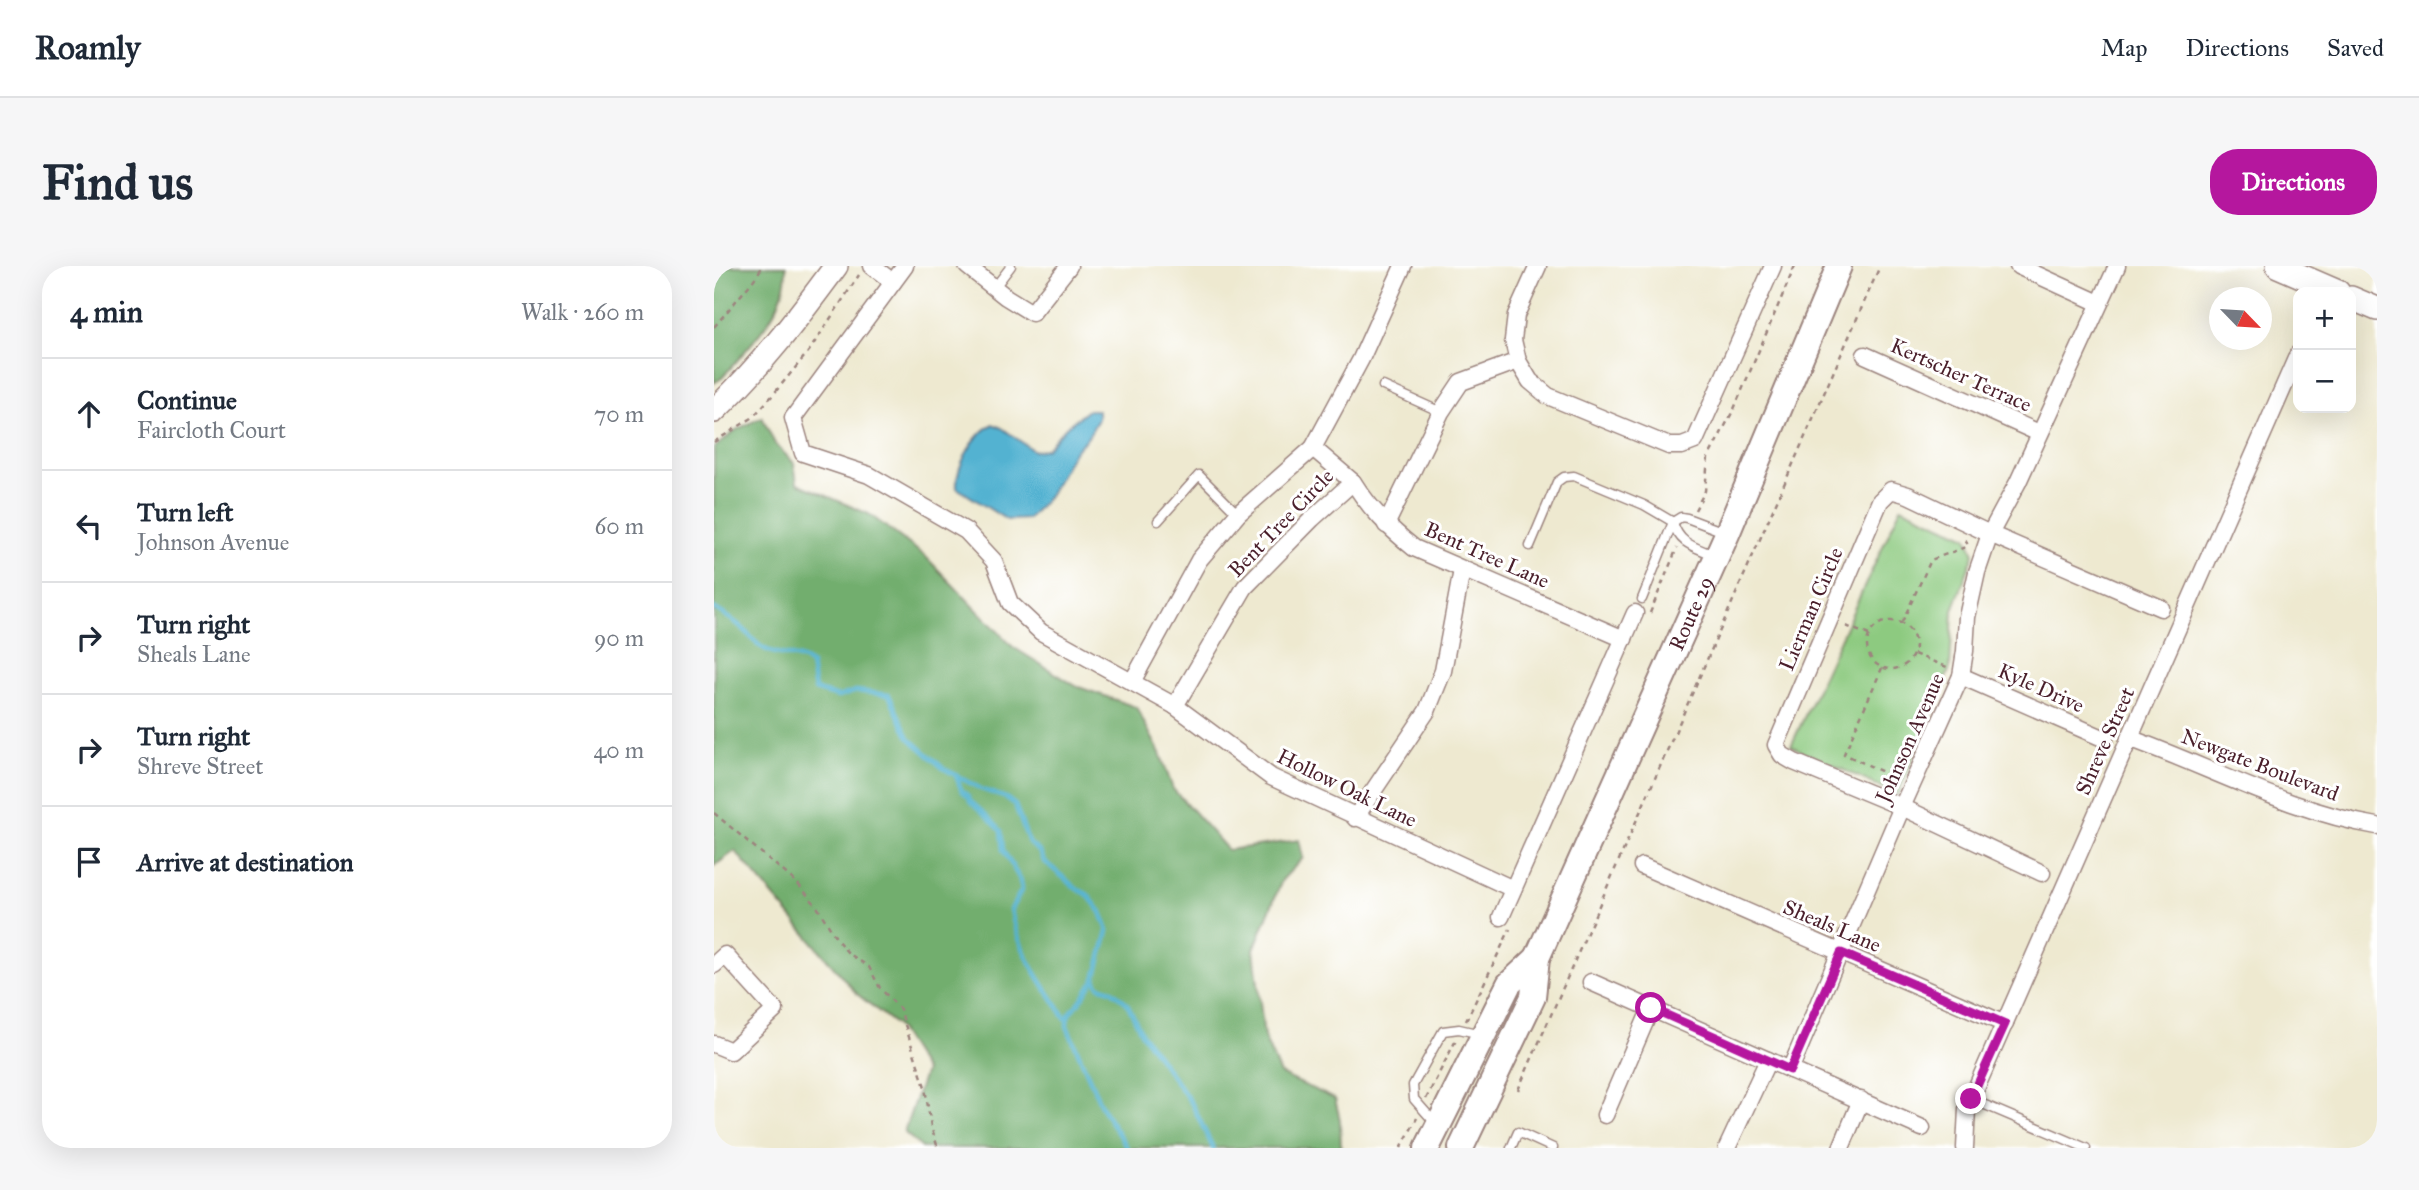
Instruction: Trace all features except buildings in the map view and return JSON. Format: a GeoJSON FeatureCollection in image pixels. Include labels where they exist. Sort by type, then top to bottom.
{"type":"FeatureCollection","features":[{"type":"Feature","properties":{"kind":"main road","name":"Route 29"},"geometry":{"type":"LineString","coordinates":[[1461,1148],[1533,998],[1537,958],[1727,534],[1839,266]]}},
{"type":"Feature","properties":{"kind":"main road","name":"Route 29"},"geometry":{"type":"LineString","coordinates":[[1433,1137],[1509,984],[1537,958]]}},
{"type":"Feature","properties":{"kind":"street"},"geometry":{"type":"LineString","coordinates":[[714,411],[763,362],[836,266]]}},
{"type":"Feature","properties":{"kind":"street"},"geometry":{"type":"LineString","coordinates":[[872,266],[893,282]]}},
{"type":"Feature","properties":{"kind":"street"},"geometry":{"type":"LineString","coordinates":[[905,266],[793,418],[803,453],[869,475],[966,531],[994,561],[1010,603],[1041,632],[1175,706]]}},
{"type":"Feature","properties":{"kind":"street"},"geometry":{"type":"LineString","coordinates":[[967,266],[1032,313],[1069,266]]}},
{"type":"Feature","properties":{"kind":"street","name":"Bent Tree Circle"},"geometry":{"type":"LineString","coordinates":[[1132,682],[1199,559],[1238,514],[1313,448],[1361,359],[1403,266]]}},
{"type":"Feature","properties":{"kind":"street"},"geometry":{"type":"LineString","coordinates":[[1538,266],[1516,315],[1513,340],[1518,361],[1530,381],[1548,396],[1669,446],[1682,446],[1695,441],[1773,266]]}},
{"type":"Feature","properties":{"kind":"street"},"geometry":{"type":"LineString","coordinates":[[2018,266],[2099,303]]}},
{"type":"Feature","properties":{"kind":"street","name":"Johnson Avenue"},"geometry":{"type":"LineString","coordinates":[[1790,1070],[1904,803],[1965,651],[1967,617],[1977,572],[1990,534],[2018,482],[2117,266]]}},
{"type":"Feature","properties":{"kind":"street"},"geometry":{"type":"LineString","coordinates":[[2278,266],[2323,287]]}},
{"type":"Feature","properties":{"kind":"street"},"geometry":{"type":"LineString","coordinates":[[2356,300],[2377,309]]}},
{"type":"Feature","properties":{"kind":"street","name":"Kertscher Terrace"},"geometry":{"type":"LineString","coordinates":[[1865,355],[2039,433]]}},
{"type":"Feature","properties":{"kind":"street"},"geometry":{"type":"LineString","coordinates":[[1386,525],[1441,412],[1461,382],[1518,361]]}},
{"type":"Feature","properties":{"kind":"street","name":"Shreve Street"},"geometry":{"type":"LineString","coordinates":[[1965,1148],[1966,1109],[2293,365]]}},
{"type":"Feature","properties":{"kind":"street","name":"Bent Tree Circle"},"geometry":{"type":"LineString","coordinates":[[1175,706],[1245,587],[1353,482],[1313,448]]}},
{"type":"Feature","properties":{"kind":"street","name":"Bent Tree Lane"},"geometry":{"type":"LineString","coordinates":[[1353,482],[1369,507],[1414,548],[1624,639]]}},
{"type":"Feature","properties":{"kind":"street","name":"Lierman Circle"},"geometry":{"type":"LineString","coordinates":[[2042,873],[1904,803],[1794,762],[1782,755],[1776,745],[1880,501],[1891,490],[1908,495],[1990,534],[2161,608]]}},
{"type":"Feature","properties":{"kind":"street"},"geometry":{"type":"LineString","coordinates":[[1355,818],[1427,711],[1443,671],[1462,570]]}},
{"type":"Feature","properties":{"kind":"street"},"geometry":{"type":"LineString","coordinates":[[1501,917],[1638,606]]}},
{"type":"Feature","properties":{"kind":"street","name":"Kyle Drive"},"geometry":{"type":"LineString","coordinates":[[1956,672],[2105,739]]}},
{"type":"Feature","properties":{"kind":"street","name":"Hollow Oak Lane"},"geometry":{"type":"LineString","coordinates":[[1175,706],[1270,777],[1513,889]]}},
{"type":"Feature","properties":{"kind":"street","name":"Newgate Boulevard"},"geometry":{"type":"LineString","coordinates":[[2129,738],[2316,812],[2377,826]]}},
{"type":"Feature","properties":{"kind":"street","name":"Sheals Lane"},"geometry":{"type":"LineString","coordinates":[[1642,866],[2005,1024]]}},
{"type":"Feature","properties":{"kind":"street"},"geometry":{"type":"LineString","coordinates":[[714,965],[725,955],[775,1010],[731,1051],[714,1044]]}},
{"type":"Feature","properties":{"kind":"street"},"geometry":{"type":"LineString","coordinates":[[1591,982],[1922,1128]]}},
{"type":"Feature","properties":{"kind":"street"},"geometry":{"type":"LineString","coordinates":[[1605,1115],[1651,1008]]}},
{"type":"Feature","properties":{"kind":"street"},"geometry":{"type":"LineString","coordinates":[[1727,1148],[1768,1060]]}},
{"type":"Feature","properties":{"kind":"street"},"geometry":{"type":"LineString","coordinates":[[1842,1148],[1861,1100]]}},
{"type":"Feature","properties":{"kind":"lane"},"geometry":{"type":"LineString","coordinates":[[995,287],[1011,266]]}},
{"type":"Feature","properties":{"kind":"lane"},"geometry":{"type":"LineString","coordinates":[[1383,386],[1441,412]]}},
{"type":"Feature","properties":{"kind":"lane"},"geometry":{"type":"LineString","coordinates":[[1158,522],[1199,475],[1238,514]]}},
{"type":"Feature","properties":{"kind":"lane"},"geometry":{"type":"LineString","coordinates":[[1530,546],[1557,482],[1564,477],[1574,476],[1594,482],[1644,505],[1673,522],[1681,539],[1716,556]]}},
{"type":"Feature","properties":{"kind":"lane"},"geometry":{"type":"LineString","coordinates":[[1638,606],[1673,522],[1681,517],[1687,518],[1727,534]]}},
{"type":"Feature","properties":{"kind":"lane"},"geometry":{"type":"LineString","coordinates":[[1433,1137],[1415,1100],[1413,1086],[1443,1031],[1459,1029],[1484,1034]]}},
{"type":"Feature","properties":{"kind":"lane"},"geometry":{"type":"LineString","coordinates":[[1971,1099],[2086,1148]]}},
{"type":"Feature","properties":{"kind":"lane"},"geometry":{"type":"LineString","coordinates":[[1511,1148],[1518,1132],[1553,1148]]}},
{"type":"Feature","properties":{"kind":"path"},"geometry":{"type":"LineString","coordinates":[[714,327],[763,266]]}},
{"type":"Feature","properties":{"kind":"path"},"geometry":{"type":"LineString","coordinates":[[714,442],[752,418],[772,396],[809,351],[865,266]]}},
{"type":"Feature","properties":{"kind":"path"},"geometry":{"type":"LineString","coordinates":[[1518,1090],[1880,266]]}},
{"type":"Feature","properties":{"kind":"path"},"geometry":{"type":"LineString","coordinates":[[1902,623],[1931,559],[1968,546],[1964,534],[1969,524]]}},
{"type":"Feature","properties":{"kind":"path"},"geometry":{"type":"LineString","coordinates":[[1889,620],[1902,623],[1912,631],[1916,643],[1914,654],[1906,666],[1894,670],[1882,668],[1871,660],[1867,648],[1869,635],[1877,625],[1889,620]]}},
{"type":"Feature","properties":{"kind":"path"},"geometry":{"type":"LineString","coordinates":[[1846,626],[1869,635]]}},
{"type":"Feature","properties":{"kind":"path"},"geometry":{"type":"LineString","coordinates":[[1914,654],[1956,672]]}},
{"type":"Feature","properties":{"kind":"path"},"geometry":{"type":"LineString","coordinates":[[1882,668],[1844,754],[1883,772],[1904,803]]}},
{"type":"Feature","properties":{"kind":"path"},"geometry":{"type":"LineString","coordinates":[[714,813],[797,883],[816,905],[838,941],[848,953],[869,967],[880,988],[900,1009],[925,1087],[931,1126],[938,1148]]}},
{"type":"Feature","properties":{"kind":"green space"},"geometry":{"type":"Polygon","coordinates":[[[714,266],[786,266],[785,283],[774,313],[755,340],[722,378],[714,383],[714,266]]]}},
{"type":"Feature","properties":{"kind":"green space"},"geometry":{"type":"Polygon","coordinates":[[[762,417],[775,444],[794,463],[797,483],[869,514],[925,556],[1013,647],[1076,686],[1136,707],[1160,753],[1173,789],[1228,850],[1299,840],[1303,858],[1282,880],[1254,949],[1264,1037],[1280,1074],[1335,1099],[1340,1120],[1341,1148],[922,1148],[904,1132],[925,1071],[896,1025],[857,994],[735,851],[714,866],[714,448],[736,430],[762,417]]]}},
{"type":"Feature","properties":{"kind":"green space"},"geometry":{"type":"Polygon","coordinates":[[[1901,507],[1967,537],[1974,554],[1953,610],[1950,668],[1898,795],[1791,746],[1901,507]]]}},
{"type":"Feature","properties":{"kind":"water"},"geometry":{"type":"Polygon","coordinates":[[[1088,410],[1098,410],[1098,419],[1088,437],[1073,453],[1049,496],[1028,519],[1007,520],[957,488],[959,471],[967,452],[979,435],[993,424],[1034,451],[1046,449],[1066,427],[1088,410]]]}},
{"type":"Feature","properties":{"kind":"waterway"},"geometry":{"type":"LineString","coordinates":[[714,608],[738,624],[761,647],[800,658],[811,664],[815,690],[838,697],[856,691],[889,695],[909,738],[943,768],[981,789],[1006,798],[1015,805],[1029,843],[1040,852],[1044,861],[1077,889],[1087,894],[1101,912],[1108,931],[1095,979],[1099,986],[1111,990],[1127,1003],[1142,1034],[1192,1104],[1213,1148]]}},
{"type":"Feature","properties":{"kind":"waterway"},"geometry":{"type":"LineString","coordinates":[[956,776],[970,801],[1001,831],[1003,850],[1019,878],[1022,889],[1011,909],[1019,939],[1032,967],[1066,1019]]}},
{"type":"Feature","properties":{"kind":"waterway"},"geometry":{"type":"LineString","coordinates":[[1095,979],[1069,1014],[1067,1026],[1102,1108],[1127,1148]]}},
{"type":"Feature","properties":{"kind":"route"},"geometry":{"type":"LineString","coordinates":[[1651,1008],[1790,1070],[1841,953],[2005,1024],[1971,1099]]}}]}
